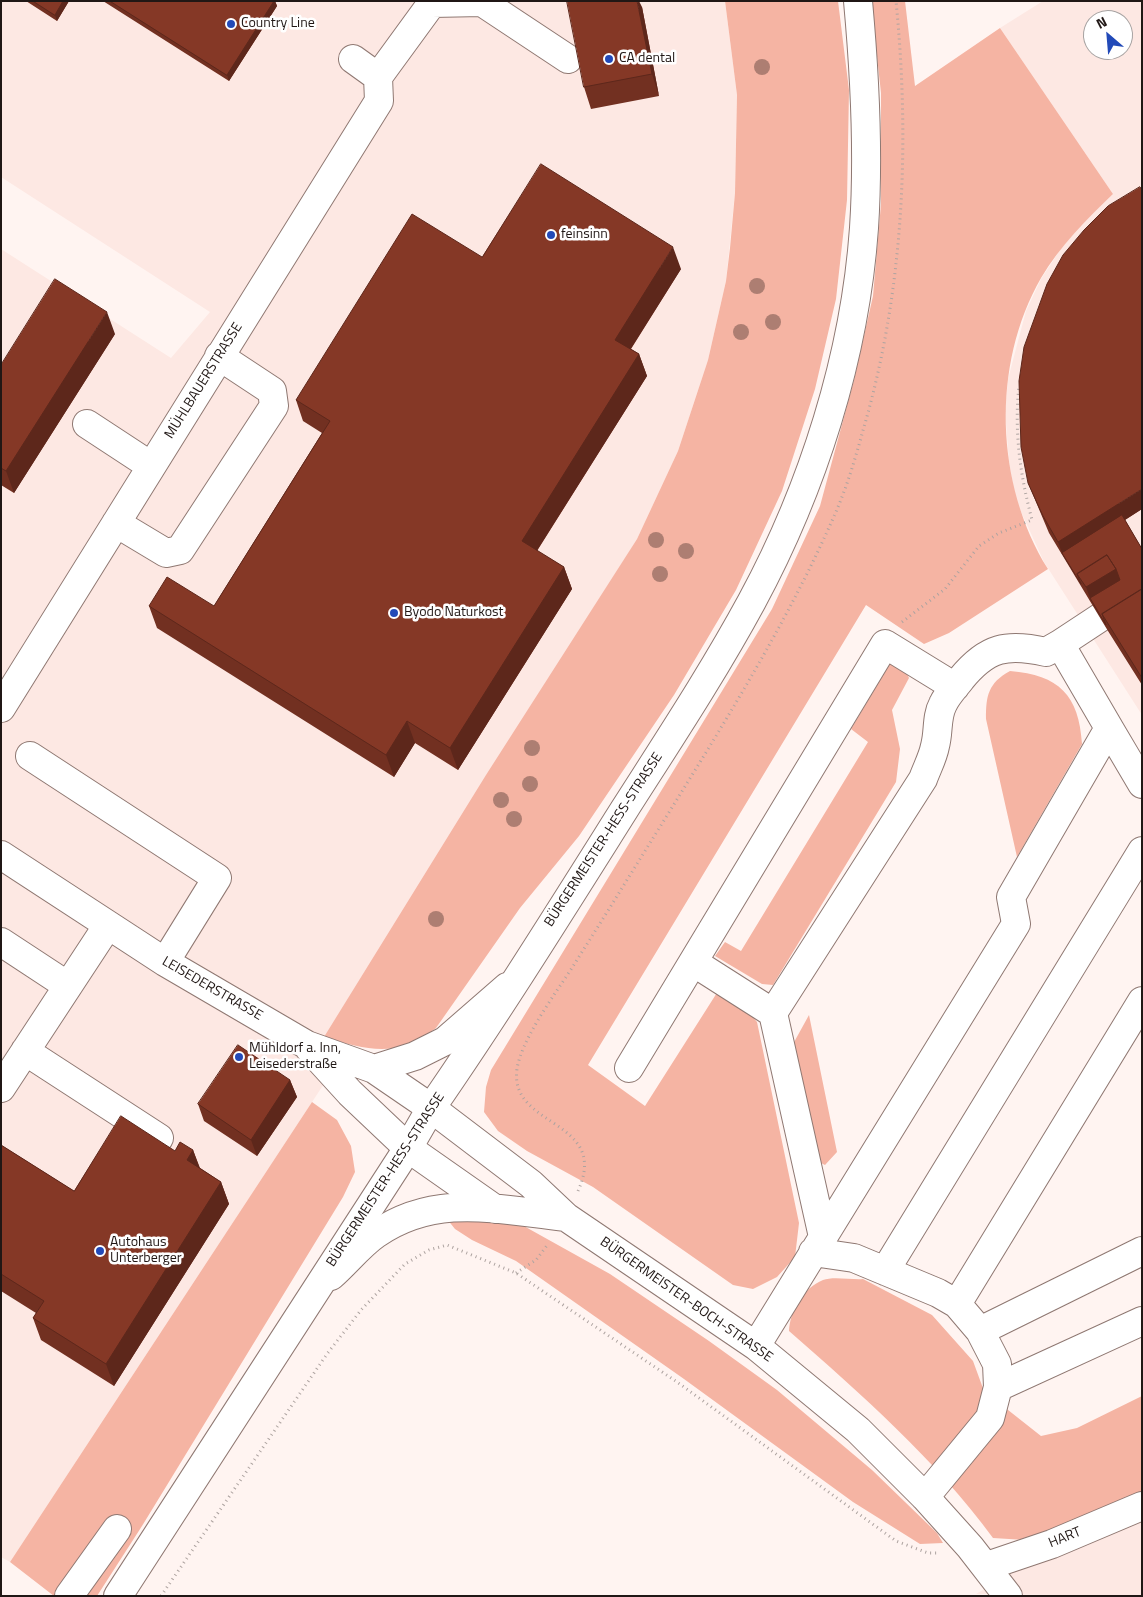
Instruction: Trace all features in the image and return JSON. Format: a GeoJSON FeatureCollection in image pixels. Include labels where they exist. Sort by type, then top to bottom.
{"type":"FeatureCollection","features":[{"type":"Feature","properties":{"kind":"street","name":"BÜRGERMEISTER-HESS-STRASSE"},"geometry":{"type":"LineString","coordinates":[[118,1596],[408,1148],[431,1108],[685,714],[753,599],[778,547],[816,450],[834,394],[858,281],[864,227],[866,107],[858,1]]}},
{"type":"Feature","properties":{"kind":"street"},"geometry":{"type":"LineString","coordinates":[[353,59],[378,77],[432,2],[482,2],[568,59]]}},
{"type":"Feature","properties":{"kind":"street","name":"MÜHLBAUERSTRASSE"},"geometry":{"type":"LineString","coordinates":[[1,708],[379,101],[378,77]]}},
{"type":"Feature","properties":{"kind":"street"},"geometry":{"type":"LineString","coordinates":[[116,523],[166,553],[180,550],[274,406],[272,391],[219,356]]}},
{"type":"Feature","properties":{"kind":"street"},"geometry":{"type":"LineString","coordinates":[[87,424],[151,466]]}},
{"type":"Feature","properties":{"kind":"street"},"geometry":{"type":"LineString","coordinates":[[818,1245],[773,1013],[923,779],[936,746],[943,704],[974,663],[1006,646],[1024,647],[1046,652],[1142,590]]}},
{"type":"Feature","properties":{"kind":"street"},"geometry":{"type":"LineString","coordinates":[[629,1068],[884,644],[955,686]]}},
{"type":"Feature","properties":{"kind":"street"},"geometry":{"type":"LineString","coordinates":[[1060,644],[1142,784]]}},
{"type":"Feature","properties":{"kind":"street"},"geometry":{"type":"LineString","coordinates":[[756,1346],[1016,924],[1011,896],[1109,728]]}},
{"type":"Feature","properties":{"kind":"street"},"geometry":{"type":"LineString","coordinates":[[30,756],[217,878],[165,962]]}},
{"type":"Feature","properties":{"kind":"street"},"geometry":{"type":"LineString","coordinates":[[885,1271],[1142,851]]}},
{"type":"Feature","properties":{"kind":"street","name":"LEISEDERSTRASSE"},"geometry":{"type":"LineString","coordinates":[[1,854],[165,962],[307,1045],[374,1069],[431,1108]]}},
{"type":"Feature","properties":{"kind":"street"},"geometry":{"type":"LineString","coordinates":[[1,1088],[108,925]]}},
{"type":"Feature","properties":{"kind":"street"},"geometry":{"type":"LineString","coordinates":[[1,942],[68,986]]}},
{"type":"Feature","properties":{"kind":"street"},"geometry":{"type":"LineString","coordinates":[[693,962],[773,1013]]}},
{"type":"Feature","properties":{"kind":"street"},"geometry":{"type":"LineString","coordinates":[[374,1069],[414,1056],[445,1041],[512,983]]}},
{"type":"Feature","properties":{"kind":"street"},"geometry":{"type":"LineString","coordinates":[[957,1304],[1142,1001]]}},
{"type":"Feature","properties":{"kind":"street"},"geometry":{"type":"LineString","coordinates":[[307,1045],[350,1093],[408,1148],[496,1209]]}},
{"type":"Feature","properties":{"kind":"street"},"geometry":{"type":"LineString","coordinates":[[25,1052],[159,1138]]}},
{"type":"Feature","properties":{"kind":"street","name":"BÜRGERMEISTER-BOCH-STRASSE"},"geometry":{"type":"LineString","coordinates":[[431,1108],[532,1184],[566,1218],[756,1346],[858,1430],[925,1496],[978,1557],[1008,1596]]}},
{"type":"Feature","properties":{"kind":"street"},"geometry":{"type":"LineString","coordinates":[[312,1294],[375,1234],[408,1215],[432,1208],[461,1206],[566,1218]]}},
{"type":"Feature","properties":{"kind":"street"},"geometry":{"type":"LineString","coordinates":[[818,1245],[938,1293],[957,1304],[980,1331],[997,1364],[998,1387],[990,1418],[925,1496]]}},
{"type":"Feature","properties":{"kind":"street"},"geometry":{"type":"LineString","coordinates":[[980,1331],[1142,1251]]}},
{"type":"Feature","properties":{"kind":"street"},"geometry":{"type":"LineString","coordinates":[[998,1387],[1142,1321]]}},
{"type":"Feature","properties":{"kind":"street","name":"HART"},"geometry":{"type":"LineString","coordinates":[[978,1557],[1052,1544],[1142,1506]]}},
{"type":"Feature","properties":{"kind":"street"},"geometry":{"type":"LineString","coordinates":[[69,1596],[117,1529]]}},
{"type":"Feature","properties":{"kind":"path"},"geometry":{"type":"LineString","coordinates":[[884,644],[897,625],[945,588],[979,546],[999,533],[1032,520],[1017,454],[1016,411],[1020,378]]}},
{"type":"Feature","properties":{"kind":"path"},"geometry":{"type":"LineString","coordinates":[[516,1273],[536,1260],[566,1218]]}},
{"type":"Feature","properties":{"kind":"path"},"geometry":{"type":"LineString","coordinates":[[161,1596],[327,1354],[361,1310],[405,1264],[428,1250],[447,1245],[516,1273],[677,1382],[896,1541],[928,1553],[978,1557]]}},
{"type":"Feature","properties":{"kind":"shaded area"},"geometry":{"type":"Polygon","coordinates":[[[1,1],[725,1],[737,95],[735,193],[726,281],[708,360],[678,451],[637,539],[316,1051],[337,1064],[10,1562],[1,1557],[1,249],[171,358],[210,312],[1,177],[1,1]]]}},
{"type":"Feature","properties":{"kind":"shaded area"},"geometry":{"type":"Polygon","coordinates":[[[725,1],[838,1],[849,90],[847,200],[836,299],[815,389],[782,491],[736,590],[674,695],[579,836],[520,908],[436,1028],[422,1038],[395,1048],[368,1048],[324,1037],[486,775],[637,539],[678,451],[708,360],[726,281],[730,248],[735,193],[737,95],[725,1]]]}},
{"type":"Feature","properties":{"kind":"shaded area"},"geometry":{"type":"Polygon","coordinates":[[[871,1],[905,1],[915,86],[1000,28],[1113,194],[1056,255],[1041,278],[1025,312],[1014,348],[1007,386],[1006,424],[1009,463],[1018,500],[1030,536],[1048,569],[949,633],[924,644],[866,605],[588,1065],[645,1106],[720,988],[747,1010],[757,1022],[799,1223],[795,1257],[777,1277],[753,1289],[733,1285],[593,1187],[527,1151],[498,1131],[484,1112],[486,1087],[491,1070],[772,609],[820,506],[854,380],[873,296],[881,204],[881,93],[871,1]]]}},
{"type":"Feature","properties":{"kind":"shaded area"},"geometry":{"type":"Polygon","coordinates":[[[1043,1],[1142,1],[1142,715],[1044,562],[1016,501],[1009,462],[1005,410],[1008,379],[1026,311],[1041,279],[1060,250],[1084,221],[1113,194],[1000,28],[1043,1]]]}},
{"type":"Feature","properties":{"kind":"shaded area"},"geometry":{"type":"Polygon","coordinates":[[[897,663],[904,667],[909,678],[892,710],[900,749],[896,782],[773,985],[762,984],[715,956],[725,942],[741,951],[868,742],[851,729],[889,665],[897,663]]]}},
{"type":"Feature","properties":{"kind":"shaded area"},"geometry":{"type":"Polygon","coordinates":[[[1010,671],[1042,677],[1054,683],[1063,691],[1071,700],[1076,712],[1082,744],[1017,857],[986,719],[988,697],[993,685],[1010,671]]]}},
{"type":"Feature","properties":{"kind":"shaded area"},"geometry":{"type":"Polygon","coordinates":[[[809,1015],[837,1152],[825,1165],[817,1161],[793,1044],[809,1015]]]}},
{"type":"Feature","properties":{"kind":"shaded area"},"geometry":{"type":"Polygon","coordinates":[[[312,1102],[337,1120],[351,1146],[355,1172],[343,1197],[142,1526],[97,1596],[54,1596],[10,1562],[312,1102]]]}},
{"type":"Feature","properties":{"kind":"shaded area"},"geometry":{"type":"Polygon","coordinates":[[[469,1215],[522,1225],[610,1274],[709,1341],[777,1390],[872,1470],[937,1533],[943,1543],[920,1544],[853,1502],[684,1379],[516,1261],[472,1240],[455,1229],[447,1219],[469,1215]]]}},
{"type":"Feature","properties":{"kind":"shaded area"},"geometry":{"type":"Polygon","coordinates":[[[832,1278],[863,1279],[932,1315],[973,1361],[984,1391],[1041,1436],[1077,1428],[1142,1396],[1142,1492],[1051,1532],[1025,1540],[993,1538],[947,1481],[897,1429],[789,1331],[792,1316],[799,1301],[816,1284],[832,1278]]]}},
{"type":"Feature","properties":{"kind":"shaded area"},"geometry":{"type":"Polygon","coordinates":[[[1142,1515],[1142,1596],[976,1594],[1028,1563],[1142,1515]]]}},
{"type":"Feature","properties":{"kind":"building"},"geometry":{"type":"Polygon","coordinates":[[[33,1],[63,1],[55,15],[33,1]]]}},
{"type":"Feature","properties":{"kind":"building"},"geometry":{"type":"Polygon","coordinates":[[[110,1],[274,1],[227,75],[110,1]]]}},
{"type":"Feature","properties":{"kind":"building"},"geometry":{"type":"Polygon","coordinates":[[[567,1],[637,1],[652,74],[584,87],[567,1]]]}},
{"type":"Feature","properties":{"kind":"building"},"geometry":{"type":"Polygon","coordinates":[[[541,164],[673,247],[615,340],[639,354],[522,541],[564,567],[450,748],[407,721],[386,755],[149,606],[167,577],[214,606],[330,421],[296,400],[412,214],[482,257],[541,164]]]}},
{"type":"Feature","properties":{"kind":"building"},"geometry":{"type":"Polygon","coordinates":[[[1140,187],[1142,190],[1142,489],[1058,542],[1043,516],[1028,483],[1021,447],[1019,381],[1024,347],[1047,284],[1063,255],[1108,206],[1140,187]]]}},
{"type":"Feature","properties":{"kind":"building"},"geometry":{"type":"Polygon","coordinates":[[[55,279],[107,312],[6,471],[1,468],[1,365],[55,279]]]}},
{"type":"Feature","properties":{"kind":"building"},"geometry":{"type":"Polygon","coordinates":[[[1122,515],[1142,549],[1142,589],[1102,614],[1106,625],[1090,598],[1120,580],[1116,569],[1107,555],[1077,574],[1081,584],[1062,553],[1122,515]]]}},
{"type":"Feature","properties":{"kind":"building"},"geometry":{"type":"Polygon","coordinates":[[[1107,555],[1116,569],[1086,587],[1077,574],[1107,555]]]}},
{"type":"Feature","properties":{"kind":"building"},"geometry":{"type":"Polygon","coordinates":[[[1142,589],[1142,678],[1102,614],[1142,589]]]}},
{"type":"Feature","properties":{"kind":"building"},"geometry":{"type":"Polygon","coordinates":[[[238,1045],[290,1080],[251,1140],[198,1104],[238,1045]]]}},
{"type":"Feature","properties":{"kind":"building","name":"Autohaus Unterberger"},"geometry":{"type":"Polygon","coordinates":[[[121,1116],[175,1151],[180,1142],[193,1150],[187,1160],[221,1182],[106,1364],[33,1318],[44,1301],[1,1274],[1,1145],[74,1191],[121,1116]]]}},
{"type":"Feature","properties":{"kind":"place","name":"Country Line"},"geometry":{"type":"Point","coordinates":[231,24]}},
{"type":"Feature","properties":{"kind":"place","name":"CA dental"},"geometry":{"type":"Point","coordinates":[609,59]}},
{"type":"Feature","properties":{"kind":"place","name":"feinsinn"},"geometry":{"type":"Point","coordinates":[551,235]}},
{"type":"Feature","properties":{"kind":"place","name":"Byodo Naturkost"},"geometry":{"type":"Point","coordinates":[394,613]}},
{"type":"Feature","properties":{"kind":"place","name":"Mühldorf a. Inn, Leisederstraße"},"geometry":{"type":"Point","coordinates":[239,1057]}},
{"type":"Feature","properties":{"kind":"place","name":"Autohaus Unterberger"},"geometry":{"type":"Point","coordinates":[100,1251]}}]}
